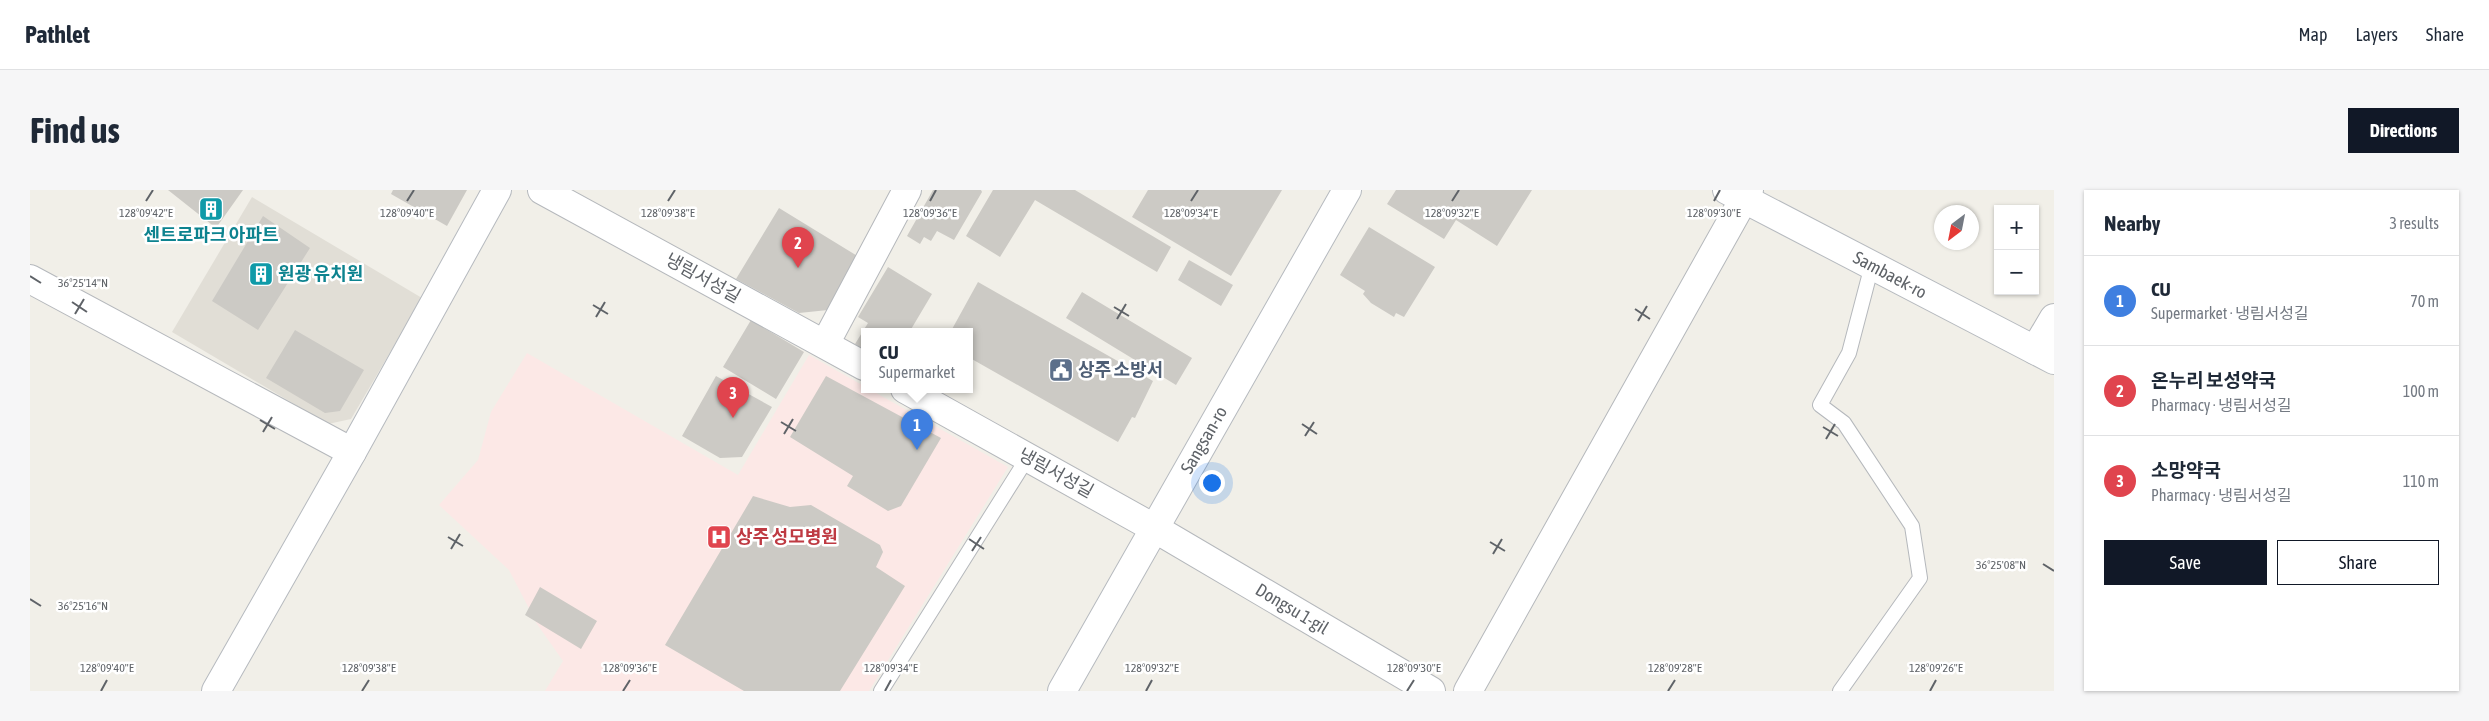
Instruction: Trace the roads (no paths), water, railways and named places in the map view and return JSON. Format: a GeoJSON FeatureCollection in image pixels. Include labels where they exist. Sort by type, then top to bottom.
{"type":"FeatureCollection","features":[{"type":"Feature","properties":{"kind":"street"},"geometry":{"type":"LineString","coordinates":[[216,691],[352,452],[497,190]]}},
{"type":"Feature","properties":{"kind":"street","name":"냉림서성길"},"geometry":{"type":"LineString","coordinates":[[542,190],[861,364]]}},
{"type":"Feature","properties":{"kind":"street"},"geometry":{"type":"LineString","coordinates":[[825,344],[907,190]]}},
{"type":"Feature","properties":{"kind":"street","name":"Sangsan-ro"},"geometry":{"type":"LineString","coordinates":[[1062,691],[1347,190]]}},
{"type":"Feature","properties":{"kind":"street"},"geometry":{"type":"LineString","coordinates":[[1468,691],[1740,193]]}},
{"type":"Feature","properties":{"kind":"street","name":"Sambaek-ro"},"geometry":{"type":"LineString","coordinates":[[1740,193],[1872,265],[2045,355]]}},
{"type":"Feature","properties":{"kind":"street"},"geometry":{"type":"LineString","coordinates":[[30,279],[352,452]]}},
{"type":"Feature","properties":{"kind":"street"},"geometry":{"type":"LineString","coordinates":[[2045,355],[2054,318]]}},
{"type":"Feature","properties":{"kind":"street","name":"냉림서성길"},"geometry":{"type":"LineString","coordinates":[[912,393],[1154,528]]}},
{"type":"Feature","properties":{"kind":"street","name":"Dongsu 1-gil"},"geometry":{"type":"LineString","coordinates":[[1154,528],[1431,691]]}},
{"type":"Feature","properties":{"kind":"lane"},"geometry":{"type":"LineString","coordinates":[[1840,691],[1920,578],[1912,526],[1844,423],[1820,405],[1849,353],[1872,265]]}},
{"type":"Feature","properties":{"kind":"lane"},"geometry":{"type":"LineString","coordinates":[[882,691],[1028,457]]}},
{"type":"Feature","properties":{"kind":"place","name":"센트로파크 아파트"},"geometry":{"type":"Point","coordinates":[211,209]}},
{"type":"Feature","properties":{"kind":"place","name":"온누리 보성약국"},"geometry":{"type":"Point","coordinates":[798,268]}},
{"type":"Feature","properties":{"kind":"place","name":"원광 유치원"},"geometry":{"type":"Point","coordinates":[261,274]}},
{"type":"Feature","properties":{"kind":"place","name":"상주 소방서"},"geometry":{"type":"Point","coordinates":[1061,370]}},
{"type":"Feature","properties":{"kind":"place","name":"소망약국"},"geometry":{"type":"Point","coordinates":[733,418]}},
{"type":"Feature","properties":{"kind":"place","name":"CU"},"geometry":{"type":"Point","coordinates":[917,450]}},
{"type":"Feature","properties":{"kind":"place","name":"상주 성모병원"},"geometry":{"type":"Point","coordinates":[719,537]}}]}
